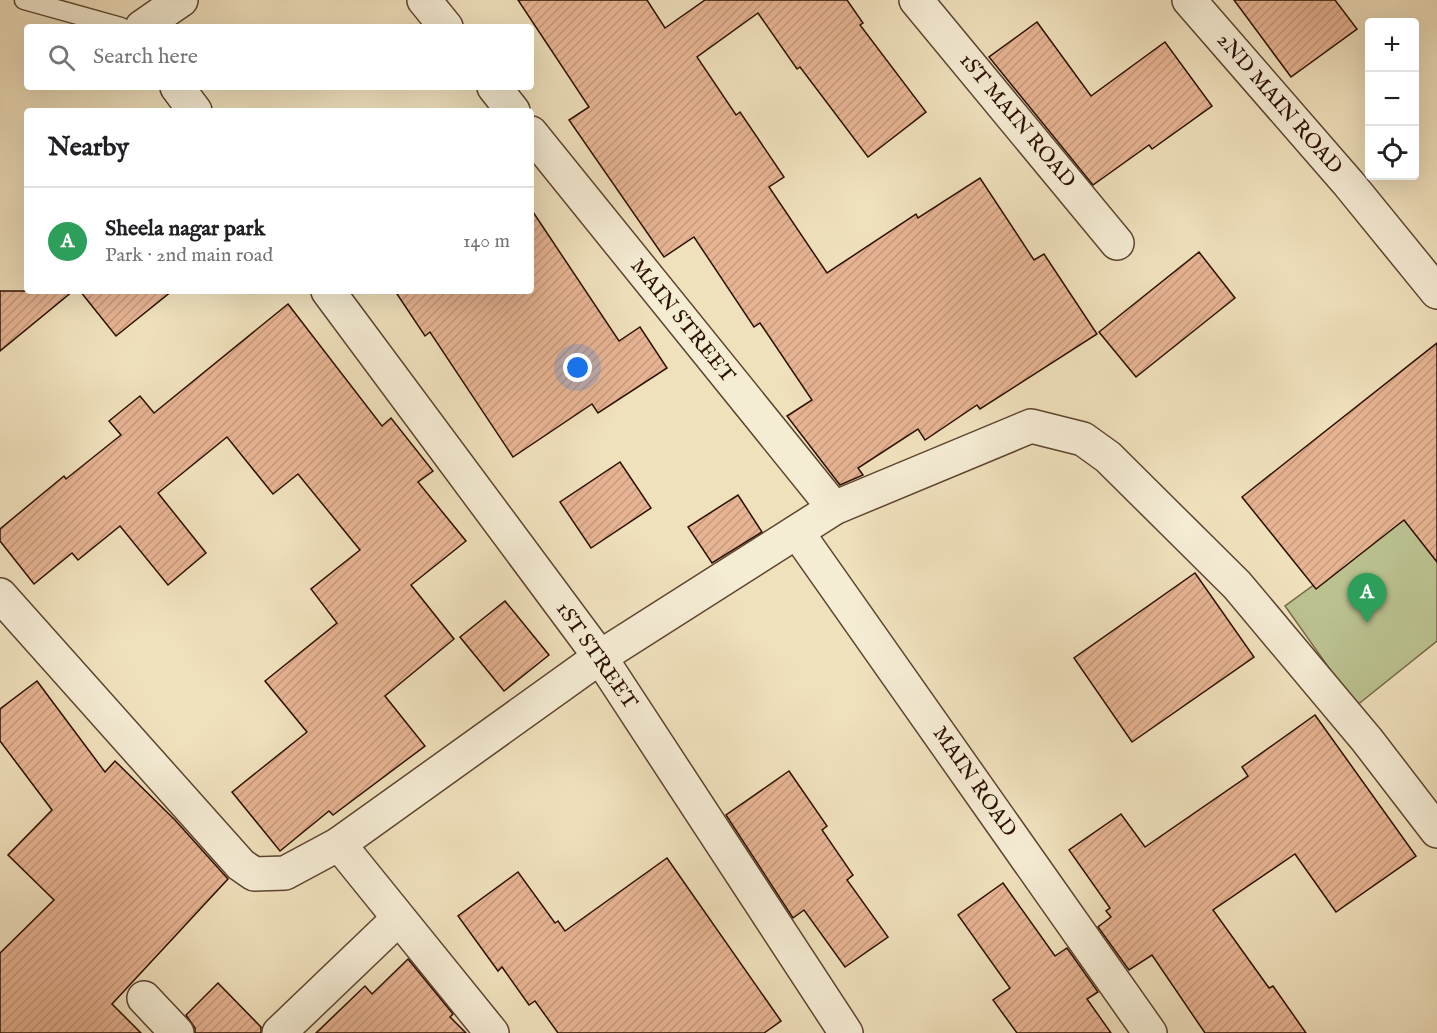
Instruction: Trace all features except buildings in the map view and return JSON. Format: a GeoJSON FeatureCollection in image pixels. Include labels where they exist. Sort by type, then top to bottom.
{"type":"FeatureCollection","features":[{"type":"Feature","properties":{"kind":"street"},"geometry":{"type":"LineString","coordinates":[[146,24],[181,0]]}},
{"type":"Feature","properties":{"kind":"street"},"geometry":{"type":"LineString","coordinates":[[424,0],[444,24]]}},
{"type":"Feature","properties":{"kind":"street","name":"1ST MAIN ROAD"},"geometry":{"type":"LineString","coordinates":[[916,0],[1117,243]]}},
{"type":"Feature","properties":{"kind":"street","name":"2ND MAIN ROAD"},"geometry":{"type":"LineString","coordinates":[[1189,0],[1349,184],[1437,292]]}},
{"type":"Feature","properties":{"kind":"street"},"geometry":{"type":"LineString","coordinates":[[179,90],[193,108]]}},
{"type":"Feature","properties":{"kind":"street"},"geometry":{"type":"LineString","coordinates":[[496,90],[511,108]]}},
{"type":"Feature","properties":{"kind":"street","name":"MAIN STREET"},"geometry":{"type":"LineString","coordinates":[[534,137],[834,508]]}},
{"type":"Feature","properties":{"kind":"street","name":"1ST STREET"},"geometry":{"type":"LineString","coordinates":[[330,294],[600,657],[846,1033]]}},
{"type":"Feature","properties":{"kind":"street"},"geometry":{"type":"LineString","coordinates":[[0,595],[241,865],[254,874],[285,873],[339,844],[600,657],[834,508],[1031,426],[1083,439],[1108,457],[1238,585],[1367,740],[1437,831]]}},
{"type":"Feature","properties":{"kind":"street","name":"MAIN ROAD"},"geometry":{"type":"LineString","coordinates":[[797,532],[1150,1033]]}},
{"type":"Feature","properties":{"kind":"street"},"geometry":{"type":"LineString","coordinates":[[339,844],[492,1033]]}},
{"type":"Feature","properties":{"kind":"street"},"geometry":{"type":"LineString","coordinates":[[279,1033],[398,919]]}},
{"type":"Feature","properties":{"kind":"street"},"geometry":{"type":"LineString","coordinates":[[144,998],[177,1033]]}},
{"type":"Feature","properties":{"kind":"lane"},"geometry":{"type":"LineString","coordinates":[[24,0],[110,24]]}},
{"type":"Feature","properties":{"kind":"green space"},"geometry":{"type":"Polygon","coordinates":[[[1411,514],[1437,554],[1437,641],[1356,706],[1285,606],[1411,514]]]}},
{"type":"Feature","properties":{"kind":"place","name":"Sheela nagar park"},"geometry":{"type":"Point","coordinates":[1367,623]}}]}
